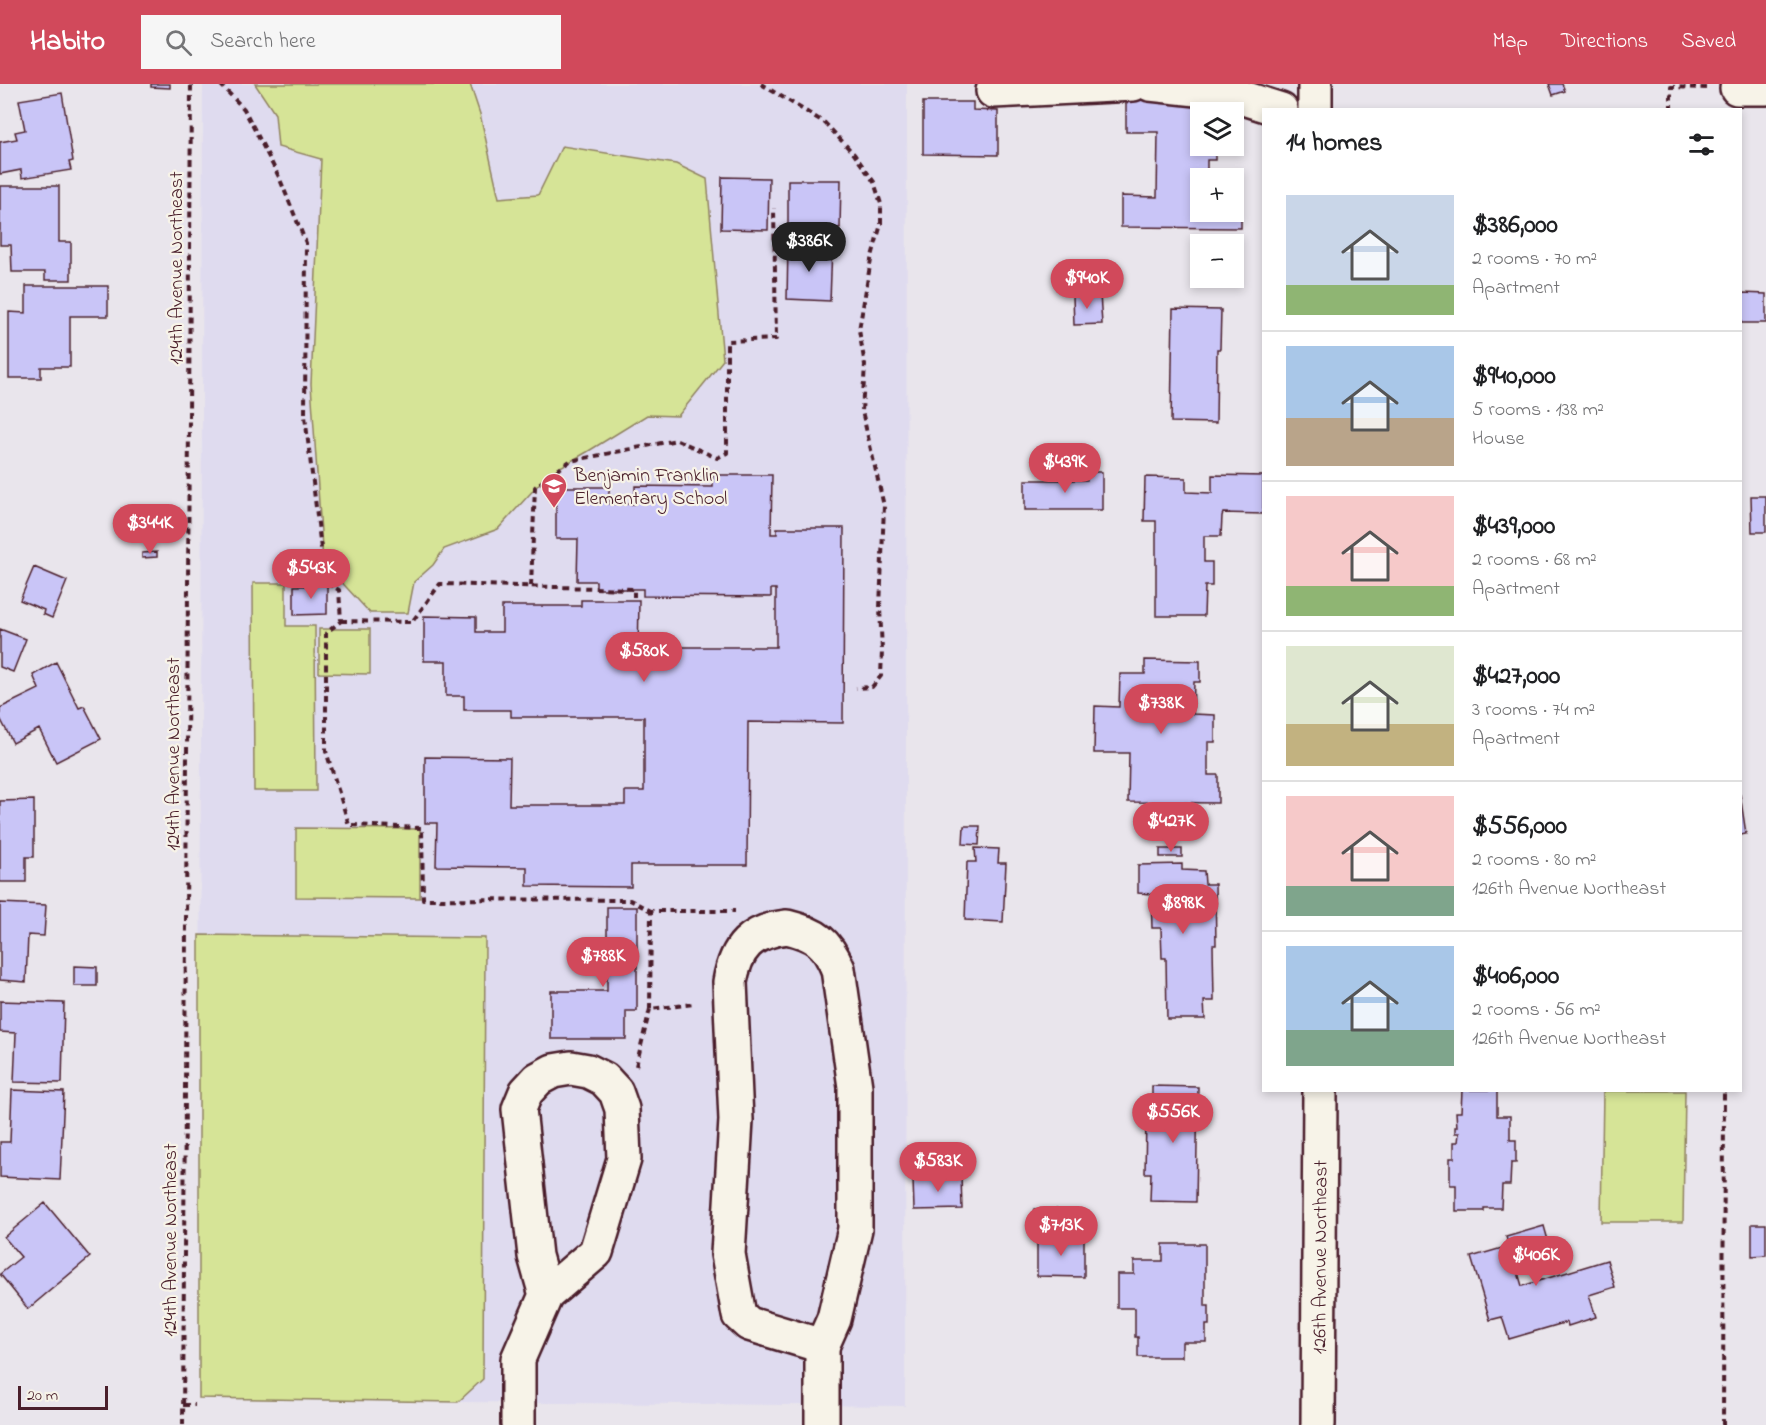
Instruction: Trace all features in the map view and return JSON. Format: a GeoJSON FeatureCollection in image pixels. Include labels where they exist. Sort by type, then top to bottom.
{"type":"FeatureCollection","features":[{"type":"Feature","properties":{"kind":"street"},"geometry":{"type":"LineString","coordinates":[[993,92],[1133,84]]}},
{"type":"Feature","properties":{"kind":"street"},"geometry":{"type":"LineString","coordinates":[[1150,84],[1225,92],[1275,108]]}},
{"type":"Feature","properties":{"kind":"street"},"geometry":{"type":"LineString","coordinates":[[1315,84],[1315,108]]}},
{"type":"Feature","properties":{"kind":"street"},"geometry":{"type":"LineString","coordinates":[[822,1346],[749,1324],[739,1315],[728,1254],[736,1120],[730,982],[733,964],[741,949],[754,937],[770,929],[787,927],[805,931],[820,940],[835,961],[855,1087],[855,1228],[834,1319],[822,1346],[822,1425]]}},
{"type":"Feature","properties":{"kind":"street"},"geometry":{"type":"LineString","coordinates":[[518,1425],[518,1359],[546,1295],[596,1252],[624,1159],[622,1109],[616,1092],[604,1079],[588,1071],[571,1068],[553,1071],[538,1079],[526,1092],[519,1109],[535,1256],[546,1295]]}},
{"type":"Feature","properties":{"kind":"street","name":"126th Avenue Northeast"},"geometry":{"type":"LineString","coordinates":[[1318,1425],[1320,1092]]}},
{"type":"Feature","properties":{"kind":"path","name":"124th Avenue Northeast"},"geometry":{"type":"LineString","coordinates":[[183,1425],[191,84]]}},
{"type":"Feature","properties":{"kind":"path"},"geometry":{"type":"LineString","coordinates":[[220,84],[244,109],[279,177],[306,243],[305,416],[325,582],[339,590],[341,621]]}},
{"type":"Feature","properties":{"kind":"path"},"geometry":{"type":"LineString","coordinates":[[761,84],[825,123],[854,154],[874,182],[881,204],[881,224],[871,260],[859,330],[866,365],[862,411],[884,506],[880,608],[881,676],[872,687],[856,688]]}},
{"type":"Feature","properties":{"kind":"path"},"geometry":{"type":"LineString","coordinates":[[1671,108],[1671,87],[1751,88]]}},
{"type":"Feature","properties":{"kind":"path"},"geometry":{"type":"LineString","coordinates":[[531,586],[535,487],[570,461],[677,440],[717,458],[727,453],[727,342],[776,339],[774,208]]}},
{"type":"Feature","properties":{"kind":"path"},"geometry":{"type":"LineString","coordinates":[[634,597],[634,589],[440,584],[412,622],[341,621],[326,633],[326,751],[350,825],[422,828],[423,899],[630,900],[651,910],[739,910]]}},
{"type":"Feature","properties":{"kind":"path"},"geometry":{"type":"LineString","coordinates":[[634,1076],[650,1009],[651,910]]}},
{"type":"Feature","properties":{"kind":"path"},"geometry":{"type":"LineString","coordinates":[[650,1009],[694,1004]]}},
{"type":"Feature","properties":{"kind":"path"},"geometry":{"type":"LineString","coordinates":[[1723,1425],[1725,1092]]}},
{"type":"Feature","properties":{"kind":"path"},"geometry":{"type":"LineString","coordinates":[[183,1405],[195,1405]]}},
{"type":"Feature","properties":{"kind":"shaded area","name":"Benjamin Franklin Elementary School"},"geometry":{"type":"Polygon","coordinates":[[[203,84],[907,84],[905,1406],[199,1398],[203,84]]]}},
{"type":"Feature","properties":{"kind":"green space"},"geometry":{"type":"Polygon","coordinates":[[[255,84],[470,84],[480,114],[499,198],[538,195],[562,146],[676,164],[707,179],[723,360],[678,416],[647,415],[548,474],[498,529],[444,549],[433,565],[414,582],[408,613],[370,613],[323,562],[311,384],[321,159],[278,147],[275,114],[255,84]]]}},
{"type":"Feature","properties":{"kind":"green space"},"geometry":{"type":"Polygon","coordinates":[[[253,583],[286,583],[286,626],[315,626],[316,791],[254,791],[253,583]]]}},
{"type":"Feature","properties":{"kind":"green space"},"geometry":{"type":"Polygon","coordinates":[[[319,629],[370,629],[370,674],[319,673],[319,629]]]}},
{"type":"Feature","properties":{"kind":"green space"},"geometry":{"type":"Polygon","coordinates":[[[296,828],[420,829],[420,898],[296,897],[296,828]]]}},
{"type":"Feature","properties":{"kind":"green space"},"geometry":{"type":"Polygon","coordinates":[[[199,935],[485,938],[483,1379],[458,1402],[199,1398],[199,935]]]}},
{"type":"Feature","properties":{"kind":"green space"},"geometry":{"type":"Polygon","coordinates":[[[1603,1092],[1685,1092],[1683,1222],[1601,1222],[1603,1092]]]}},
{"type":"Feature","properties":{"kind":"building"},"geometry":{"type":"Polygon","coordinates":[[[151,84],[170,84],[170,88],[151,87],[151,84]]]}},
{"type":"Feature","properties":{"kind":"building"},"geometry":{"type":"Polygon","coordinates":[[[1549,84],[1562,84],[1565,91],[1553,95],[1549,84]]]}},
{"type":"Feature","properties":{"kind":"building"},"geometry":{"type":"Polygon","coordinates":[[[62,93],[73,161],[69,162],[71,170],[22,178],[21,170],[0,174],[0,142],[17,139],[15,132],[25,130],[19,100],[62,93]]]}},
{"type":"Feature","properties":{"kind":"building"},"geometry":{"type":"Polygon","coordinates":[[[1212,94],[1212,102],[1190,102],[1190,156],[1215,156],[1215,160],[1207,160],[1207,168],[1190,168],[1190,222],[1241,222],[1241,228],[1121,227],[1121,196],[1157,197],[1158,132],[1126,132],[1126,96],[1212,94]]]}},
{"type":"Feature","properties":{"kind":"building"},"geometry":{"type":"Polygon","coordinates":[[[923,102],[973,102],[973,110],[998,111],[998,155],[923,154],[923,102]]]}},
{"type":"Feature","properties":{"kind":"building"},"geometry":{"type":"Polygon","coordinates":[[[722,177],[769,178],[768,230],[721,229],[722,177]]]}},
{"type":"Feature","properties":{"kind":"building"},"geometry":{"type":"Polygon","coordinates":[[[788,180],[841,180],[840,228],[788,227],[788,180]]]}},
{"type":"Feature","properties":{"kind":"building"},"geometry":{"type":"Polygon","coordinates":[[[0,186],[59,186],[59,242],[71,242],[71,280],[45,280],[45,272],[12,272],[11,245],[0,245],[0,186]]]}},
{"type":"Feature","properties":{"kind":"building"},"geometry":{"type":"Polygon","coordinates":[[[788,246],[832,247],[830,301],[787,299],[788,246]]]}},
{"type":"Feature","properties":{"kind":"building"},"geometry":{"type":"Polygon","coordinates":[[[26,286],[108,286],[108,316],[70,316],[70,367],[41,367],[41,378],[9,378],[9,312],[26,313],[26,286]]]}},
{"type":"Feature","properties":{"kind":"building"},"geometry":{"type":"Polygon","coordinates":[[[1742,293],[1766,294],[1766,323],[1742,323],[1742,293]]]}},
{"type":"Feature","properties":{"kind":"building"},"geometry":{"type":"Polygon","coordinates":[[[1100,294],[1102,324],[1074,325],[1073,296],[1100,294]]]}},
{"type":"Feature","properties":{"kind":"building"},"geometry":{"type":"Polygon","coordinates":[[[1173,309],[1221,310],[1220,349],[1217,349],[1216,423],[1171,422],[1173,309]]]}},
{"type":"Feature","properties":{"kind":"building"},"geometry":{"type":"Polygon","coordinates":[[[1087,472],[1102,472],[1102,510],[1025,510],[1025,480],[1087,480],[1087,472]]]}},
{"type":"Feature","properties":{"kind":"building"},"geometry":{"type":"Polygon","coordinates":[[[713,475],[772,475],[771,534],[777,534],[777,528],[844,528],[843,723],[748,722],[747,865],[631,865],[631,887],[527,886],[527,867],[436,866],[437,823],[425,823],[425,757],[510,758],[509,805],[625,805],[625,791],[644,791],[644,717],[511,717],[511,710],[464,710],[464,696],[446,696],[446,661],[424,661],[424,616],[476,617],[476,632],[502,632],[502,606],[581,606],[581,600],[639,600],[638,658],[645,658],[645,647],[776,647],[776,589],[771,589],[771,597],[643,596],[643,589],[596,589],[596,581],[577,581],[578,539],[556,539],[556,487],[609,487],[609,504],[635,504],[635,486],[713,487],[713,475]]]}},
{"type":"Feature","properties":{"kind":"building"},"geometry":{"type":"Polygon","coordinates":[[[1212,475],[1262,476],[1262,514],[1223,513],[1221,536],[1204,536],[1204,562],[1212,562],[1212,586],[1205,586],[1204,616],[1156,616],[1156,521],[1144,521],[1145,477],[1186,478],[1186,492],[1212,493],[1212,475]]]}},
{"type":"Feature","properties":{"kind":"building"},"geometry":{"type":"Polygon","coordinates":[[[1751,496],[1766,496],[1766,532],[1752,532],[1751,496]]]}},
{"type":"Feature","properties":{"kind":"building"},"geometry":{"type":"Polygon","coordinates":[[[157,552],[157,557],[142,558],[142,553],[157,552]]]}},
{"type":"Feature","properties":{"kind":"building"},"geometry":{"type":"Polygon","coordinates":[[[34,567],[67,581],[52,618],[43,614],[44,610],[20,600],[34,567]]]}},
{"type":"Feature","properties":{"kind":"building"},"geometry":{"type":"Polygon","coordinates":[[[327,585],[327,614],[294,615],[294,586],[327,585]]]}},
{"type":"Feature","properties":{"kind":"building"},"geometry":{"type":"Polygon","coordinates":[[[0,629],[26,639],[13,672],[0,667],[0,629]]]}},
{"type":"Feature","properties":{"kind":"building"},"geometry":{"type":"Polygon","coordinates":[[[1145,660],[1200,661],[1200,682],[1194,682],[1193,714],[1215,715],[1215,742],[1208,742],[1208,775],[1218,775],[1218,803],[1128,802],[1129,753],[1094,753],[1095,706],[1119,707],[1120,674],[1145,674],[1145,660]]]}},
{"type":"Feature","properties":{"kind":"building"},"geometry":{"type":"Polygon","coordinates":[[[56,662],[79,708],[84,706],[101,739],[56,762],[39,729],[13,743],[0,718],[0,708],[39,689],[33,675],[56,662]]]}},
{"type":"Feature","properties":{"kind":"building"},"geometry":{"type":"Polygon","coordinates":[[[34,800],[34,857],[26,857],[26,882],[0,882],[0,801],[34,800]]]}},
{"type":"Feature","properties":{"kind":"building"},"geometry":{"type":"Polygon","coordinates":[[[1742,807],[1746,834],[1742,835],[1742,807]]]}},
{"type":"Feature","properties":{"kind":"building"},"geometry":{"type":"Polygon","coordinates":[[[964,826],[980,826],[979,845],[963,844],[964,826]]]}},
{"type":"Feature","properties":{"kind":"building"},"geometry":{"type":"Polygon","coordinates":[[[975,848],[999,849],[998,863],[1006,863],[1003,922],[965,920],[967,862],[976,862],[975,848]]]}},
{"type":"Feature","properties":{"kind":"building"},"geometry":{"type":"Polygon","coordinates":[[[1160,849],[1182,849],[1182,857],[1160,857],[1160,849]]]}},
{"type":"Feature","properties":{"kind":"building"},"geometry":{"type":"Polygon","coordinates":[[[1182,864],[1182,870],[1204,871],[1205,884],[1215,884],[1214,1001],[1204,1001],[1205,1019],[1167,1019],[1166,958],[1162,958],[1161,928],[1152,928],[1151,894],[1138,893],[1138,865],[1182,864]]]}},
{"type":"Feature","properties":{"kind":"building"},"geometry":{"type":"Polygon","coordinates":[[[0,903],[46,905],[44,936],[28,935],[26,982],[0,980],[0,903]]]}},
{"type":"Feature","properties":{"kind":"building"},"geometry":{"type":"Polygon","coordinates":[[[607,907],[637,907],[637,1011],[626,1011],[626,1039],[551,1039],[551,991],[607,991],[607,907]]]}},
{"type":"Feature","properties":{"kind":"building"},"geometry":{"type":"Polygon","coordinates":[[[74,966],[97,967],[97,986],[74,986],[74,966]]]}},
{"type":"Feature","properties":{"kind":"building"},"geometry":{"type":"Polygon","coordinates":[[[0,1001],[64,1003],[62,1083],[14,1082],[16,1033],[0,1032],[0,1001]]]}},
{"type":"Feature","properties":{"kind":"building"},"geometry":{"type":"Polygon","coordinates":[[[1152,1086],[1198,1087],[1196,1202],[1150,1201],[1151,1173],[1145,1173],[1146,1119],[1152,1119],[1152,1086]]]}},
{"type":"Feature","properties":{"kind":"building"},"geometry":{"type":"Polygon","coordinates":[[[12,1090],[64,1092],[60,1180],[0,1177],[0,1142],[10,1142],[12,1090]]]}},
{"type":"Feature","properties":{"kind":"building"},"geometry":{"type":"Polygon","coordinates":[[[1462,1092],[1497,1092],[1497,1116],[1510,1116],[1510,1140],[1516,1140],[1516,1163],[1511,1163],[1510,1185],[1502,1185],[1501,1208],[1484,1208],[1484,1211],[1456,1211],[1456,1185],[1450,1185],[1450,1158],[1454,1158],[1454,1142],[1458,1142],[1459,1133],[1455,1133],[1456,1112],[1461,1112],[1462,1092]]]}},
{"type":"Feature","properties":{"kind":"building"},"geometry":{"type":"Polygon","coordinates":[[[961,1175],[962,1209],[914,1210],[913,1179],[961,1175]]]}},
{"type":"Feature","properties":{"kind":"building"},"geometry":{"type":"Polygon","coordinates":[[[45,1203],[90,1257],[28,1309],[0,1274],[21,1257],[4,1237],[45,1203]]]}},
{"type":"Feature","properties":{"kind":"building"},"geometry":{"type":"Polygon","coordinates":[[[1034,1209],[1057,1209],[1057,1226],[1034,1226],[1034,1209]]]}},
{"type":"Feature","properties":{"kind":"building"},"geometry":{"type":"Polygon","coordinates":[[[1752,1224],[1766,1224],[1766,1255],[1752,1256],[1752,1224]]]}},
{"type":"Feature","properties":{"kind":"building"},"geometry":{"type":"Polygon","coordinates":[[[1544,1226],[1553,1258],[1517,1269],[1522,1286],[1607,1260],[1615,1287],[1589,1295],[1596,1317],[1568,1326],[1567,1322],[1509,1339],[1502,1317],[1490,1320],[1471,1257],[1509,1246],[1506,1237],[1544,1226]]]}},
{"type":"Feature","properties":{"kind":"building"},"geometry":{"type":"Polygon","coordinates":[[[1037,1237],[1084,1237],[1084,1277],[1037,1276],[1037,1237]]]}},
{"type":"Feature","properties":{"kind":"building"},"geometry":{"type":"Polygon","coordinates":[[[1163,1244],[1205,1244],[1205,1306],[1209,1306],[1206,1342],[1182,1342],[1182,1357],[1138,1357],[1135,1308],[1117,1308],[1117,1274],[1134,1274],[1134,1261],[1163,1261],[1163,1244]]]}},
{"type":"Feature","properties":{"kind":"place","name":"Benjamin Franklin Elementary School"},"geometry":{"type":"Point","coordinates":[554,509]}}]}
